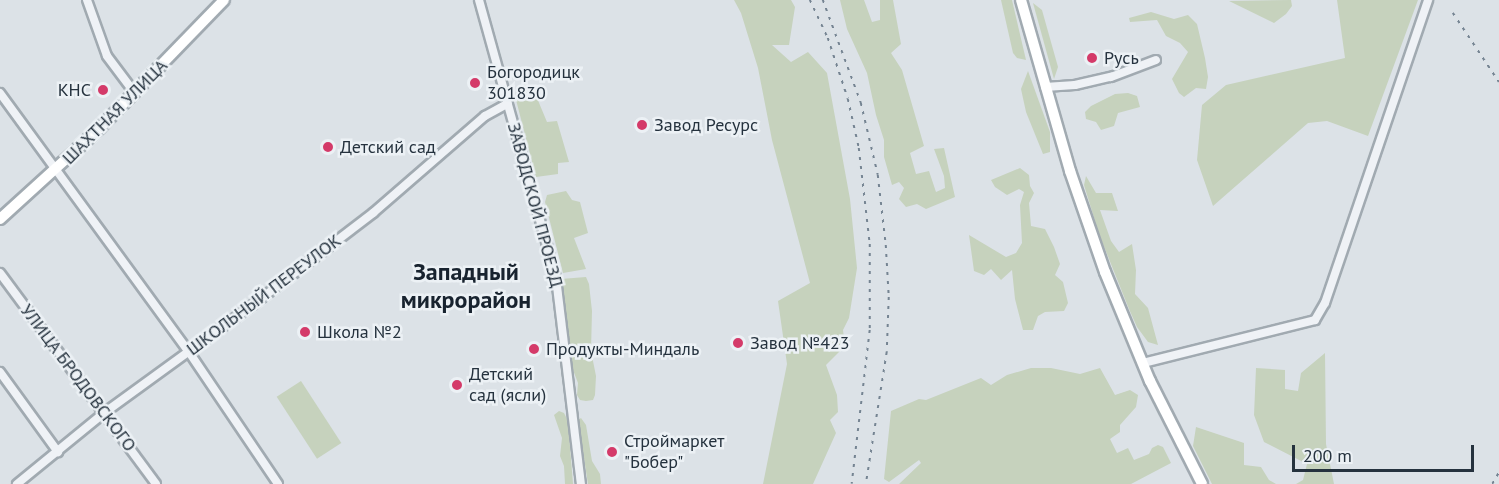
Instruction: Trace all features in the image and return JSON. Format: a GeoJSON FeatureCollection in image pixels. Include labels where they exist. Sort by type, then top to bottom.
{"type":"FeatureCollection","features":[{"type":"Feature","properties":{"kind":"main road","name":"ШАХТНАЯ УЛИЦА"},"geometry":{"type":"LineString","coordinates":[[0,219],[55,171],[224,0]]}},
{"type":"Feature","properties":{"kind":"main road"},"geometry":{"type":"LineString","coordinates":[[1021,0],[1045,87],[1105,272],[1143,363],[1202,484]]}},
{"type":"Feature","properties":{"kind":"street"},"geometry":{"type":"LineString","coordinates":[[87,0],[107,56],[134,92]]}},
{"type":"Feature","properties":{"kind":"street","name":"ЗАВОДСКОЙ ПРОЕЗД"},"geometry":{"type":"LineString","coordinates":[[479,0],[556,278],[581,484]]}},
{"type":"Feature","properties":{"kind":"street"},"geometry":{"type":"LineString","coordinates":[[1143,363],[1315,320],[1325,303],[1428,0]]}},
{"type":"Feature","properties":{"kind":"street"},"geometry":{"type":"LineString","coordinates":[[1045,87],[1075,85],[1111,77],[1156,60]]}},
{"type":"Feature","properties":{"kind":"street"},"geometry":{"type":"LineString","coordinates":[[0,93],[189,352],[278,484]]}},
{"type":"Feature","properties":{"kind":"street","name":"ШКОЛЬНЫЙ ПЕРЕУЛОК"},"geometry":{"type":"LineString","coordinates":[[17,484],[104,413],[373,213],[485,117],[508,103]]}},
{"type":"Feature","properties":{"kind":"street","name":"УЛИЦА БРОДОВСКОГО"},"geometry":{"type":"LineString","coordinates":[[0,273],[156,484]]}},
{"type":"Feature","properties":{"kind":"street"},"geometry":{"type":"LineString","coordinates":[[0,372],[58,452]]}},
{"type":"Feature","properties":{"kind":"green space"},"geometry":{"type":"Polygon","coordinates":[[[734,0],[791,0],[795,7],[789,45],[772,45],[791,62],[808,52],[827,73],[850,199],[857,268],[849,318],[843,330],[845,346],[826,365],[837,395],[838,412],[830,420],[836,433],[813,484],[763,484],[787,364],[778,301],[810,283],[772,140],[758,68],[741,13],[734,0]]]}},
{"type":"Feature","properties":{"kind":"green space"},"geometry":{"type":"Polygon","coordinates":[[[840,0],[864,0],[872,22],[880,20],[880,0],[893,0],[901,44],[891,53],[902,70],[924,146],[910,153],[916,174],[929,171],[936,192],[945,188],[944,176],[934,149],[944,148],[955,197],[926,209],[917,204],[906,207],[899,199],[904,188],[899,182],[892,185],[884,157],[884,140],[867,73],[847,29],[840,0]]]}},
{"type":"Feature","properties":{"kind":"green space"},"geometry":{"type":"Polygon","coordinates":[[[1001,0],[1012,0],[1026,60],[1017,58],[1013,53],[1001,0]]]}},
{"type":"Feature","properties":{"kind":"green space"},"geometry":{"type":"Polygon","coordinates":[[[1291,0],[1292,6],[1274,23],[1229,1],[1291,0]]]}},
{"type":"Feature","properties":{"kind":"green space"},"geometry":{"type":"Polygon","coordinates":[[[1337,0],[1418,0],[1368,136],[1327,121],[1308,123],[1213,206],[1197,160],[1202,105],[1226,85],[1345,58],[1337,0]]]}},
{"type":"Feature","properties":{"kind":"green space"},"geometry":{"type":"Polygon","coordinates":[[[1033,3],[1042,10],[1058,67],[1054,79],[1033,3]]]}},
{"type":"Feature","properties":{"kind":"green space"},"geometry":{"type":"Polygon","coordinates":[[[1151,12],[1174,19],[1188,15],[1197,24],[1208,77],[1206,89],[1196,88],[1184,97],[1179,93],[1172,79],[1188,52],[1180,43],[1166,36],[1157,20],[1130,22],[1129,18],[1151,12]]]}},
{"type":"Feature","properties":{"kind":"green space"},"geometry":{"type":"Polygon","coordinates":[[[1028,71],[1050,132],[1050,152],[1043,154],[1026,112],[1021,89],[1028,71]]]}},
{"type":"Feature","properties":{"kind":"green space"},"geometry":{"type":"Polygon","coordinates":[[[519,85],[532,86],[547,122],[557,121],[569,162],[558,163],[558,174],[536,177],[515,96],[519,85]]]}},
{"type":"Feature","properties":{"kind":"green space"},"geometry":{"type":"Polygon","coordinates":[[[1128,93],[1137,96],[1140,107],[1118,113],[1114,126],[1101,130],[1096,122],[1086,119],[1085,112],[1091,106],[1115,94],[1128,93]]]}},
{"type":"Feature","properties":{"kind":"green space"},"geometry":{"type":"Polygon","coordinates":[[[1020,168],[1029,175],[1030,186],[1034,193],[1029,203],[1031,226],[1045,229],[1054,247],[1060,264],[1055,275],[1063,282],[1068,303],[1064,311],[1045,312],[1038,316],[1033,330],[1023,330],[1015,299],[1012,270],[1001,280],[991,269],[984,275],[974,271],[969,235],[1006,257],[1016,253],[1022,243],[1020,205],[1024,192],[1019,189],[1007,195],[995,187],[991,180],[1020,168]]]}},
{"type":"Feature","properties":{"kind":"green space"},"geometry":{"type":"Polygon","coordinates":[[[1086,176],[1096,193],[1112,193],[1118,211],[1100,210],[1111,241],[1119,252],[1132,244],[1136,270],[1135,294],[1148,308],[1158,345],[1148,342],[1137,327],[1129,309],[1099,234],[1084,185],[1086,176]]]}},
{"type":"Feature","properties":{"kind":"green space"},"geometry":{"type":"Polygon","coordinates":[[[566,191],[572,200],[580,202],[588,233],[574,238],[586,269],[563,273],[545,202],[547,195],[566,191]]]}},
{"type":"Feature","properties":{"kind":"green space"},"geometry":{"type":"Polygon","coordinates":[[[586,277],[592,311],[591,351],[596,376],[593,400],[586,401],[580,400],[577,395],[578,383],[573,370],[561,279],[586,277]]]}},
{"type":"Feature","properties":{"kind":"green space"},"geometry":{"type":"Polygon","coordinates":[[[1325,353],[1326,444],[1334,484],[1296,484],[1303,480],[1307,464],[1264,442],[1254,415],[1256,368],[1285,370],[1285,389],[1298,391],[1301,373],[1325,353]]]}},
{"type":"Feature","properties":{"kind":"green space"},"geometry":{"type":"Polygon","coordinates":[[[1031,368],[1051,368],[1080,374],[1100,368],[1115,395],[1130,390],[1138,395],[1136,407],[1120,425],[1120,432],[1110,439],[1117,453],[1128,448],[1134,460],[1149,454],[1152,448],[1158,445],[1163,447],[1171,463],[1131,484],[899,484],[921,463],[919,460],[889,482],[884,479],[891,411],[981,378],[991,385],[1007,375],[1031,368]]]}},
{"type":"Feature","properties":{"kind":"green space"},"geometry":{"type":"Polygon","coordinates":[[[301,381],[341,443],[317,459],[277,397],[301,381]]]}},
{"type":"Feature","properties":{"kind":"green space"},"geometry":{"type":"Polygon","coordinates":[[[559,411],[564,413],[568,421],[573,484],[565,484],[564,466],[560,456],[562,438],[554,415],[559,411]]]}},
{"type":"Feature","properties":{"kind":"green space"},"geometry":{"type":"Polygon","coordinates":[[[581,418],[586,425],[592,461],[600,474],[601,484],[588,484],[578,420],[581,418]]]}},
{"type":"Feature","properties":{"kind":"green space"},"geometry":{"type":"Polygon","coordinates":[[[1196,427],[1244,443],[1244,465],[1261,467],[1269,480],[1276,484],[1212,484],[1193,446],[1196,427]]]}},
{"type":"Feature","properties":{"kind":"railway"},"geometry":{"type":"LineString","coordinates":[[810,0],[828,38],[848,99],[859,148],[870,244],[870,330],[852,484]]}},
{"type":"Feature","properties":{"kind":"railway"},"geometry":{"type":"LineString","coordinates":[[823,0],[861,103],[878,175],[886,245],[889,297],[887,352],[866,484]]}},
{"type":"Feature","properties":{"kind":"railway"},"geometry":{"type":"LineString","coordinates":[[1453,13],[1499,82]]}},
{"type":"Feature","properties":{"kind":"railway"},"geometry":{"type":"LineString","coordinates":[[1492,484],[1499,472]]}},
{"type":"Feature","properties":{"kind":"place","name":"Русь"},"geometry":{"type":"Point","coordinates":[1092,58]}},
{"type":"Feature","properties":{"kind":"place","name":"Богородицк 301830"},"geometry":{"type":"Point","coordinates":[475,83]}},
{"type":"Feature","properties":{"kind":"place","name":"КНС"},"geometry":{"type":"Point","coordinates":[103,90]}},
{"type":"Feature","properties":{"kind":"place","name":"Завод Ресурс"},"geometry":{"type":"Point","coordinates":[642,125]}},
{"type":"Feature","properties":{"kind":"place","name":"Детский сад"},"geometry":{"type":"Point","coordinates":[328,147]}},
{"type":"Feature","properties":{"kind":"place","name":"Школа №2"},"geometry":{"type":"Point","coordinates":[305,332]}},
{"type":"Feature","properties":{"kind":"place","name":"Завод №423"},"geometry":{"type":"Point","coordinates":[738,343]}},
{"type":"Feature","properties":{"kind":"place","name":"Продукты-Миндаль"},"geometry":{"type":"Point","coordinates":[534,349]}},
{"type":"Feature","properties":{"kind":"place","name":"Детский сад (ясли)"},"geometry":{"type":"Point","coordinates":[457,385]}},
{"type":"Feature","properties":{"kind":"place","name":"Строймаркет \"Бобер\""},"geometry":{"type":"Point","coordinates":[612,452]}},
{"type":"Feature","properties":{"kind":"district","name":"Западный микрорайон"},"geometry":{"type":"Point","coordinates":[466,286]}}]}
